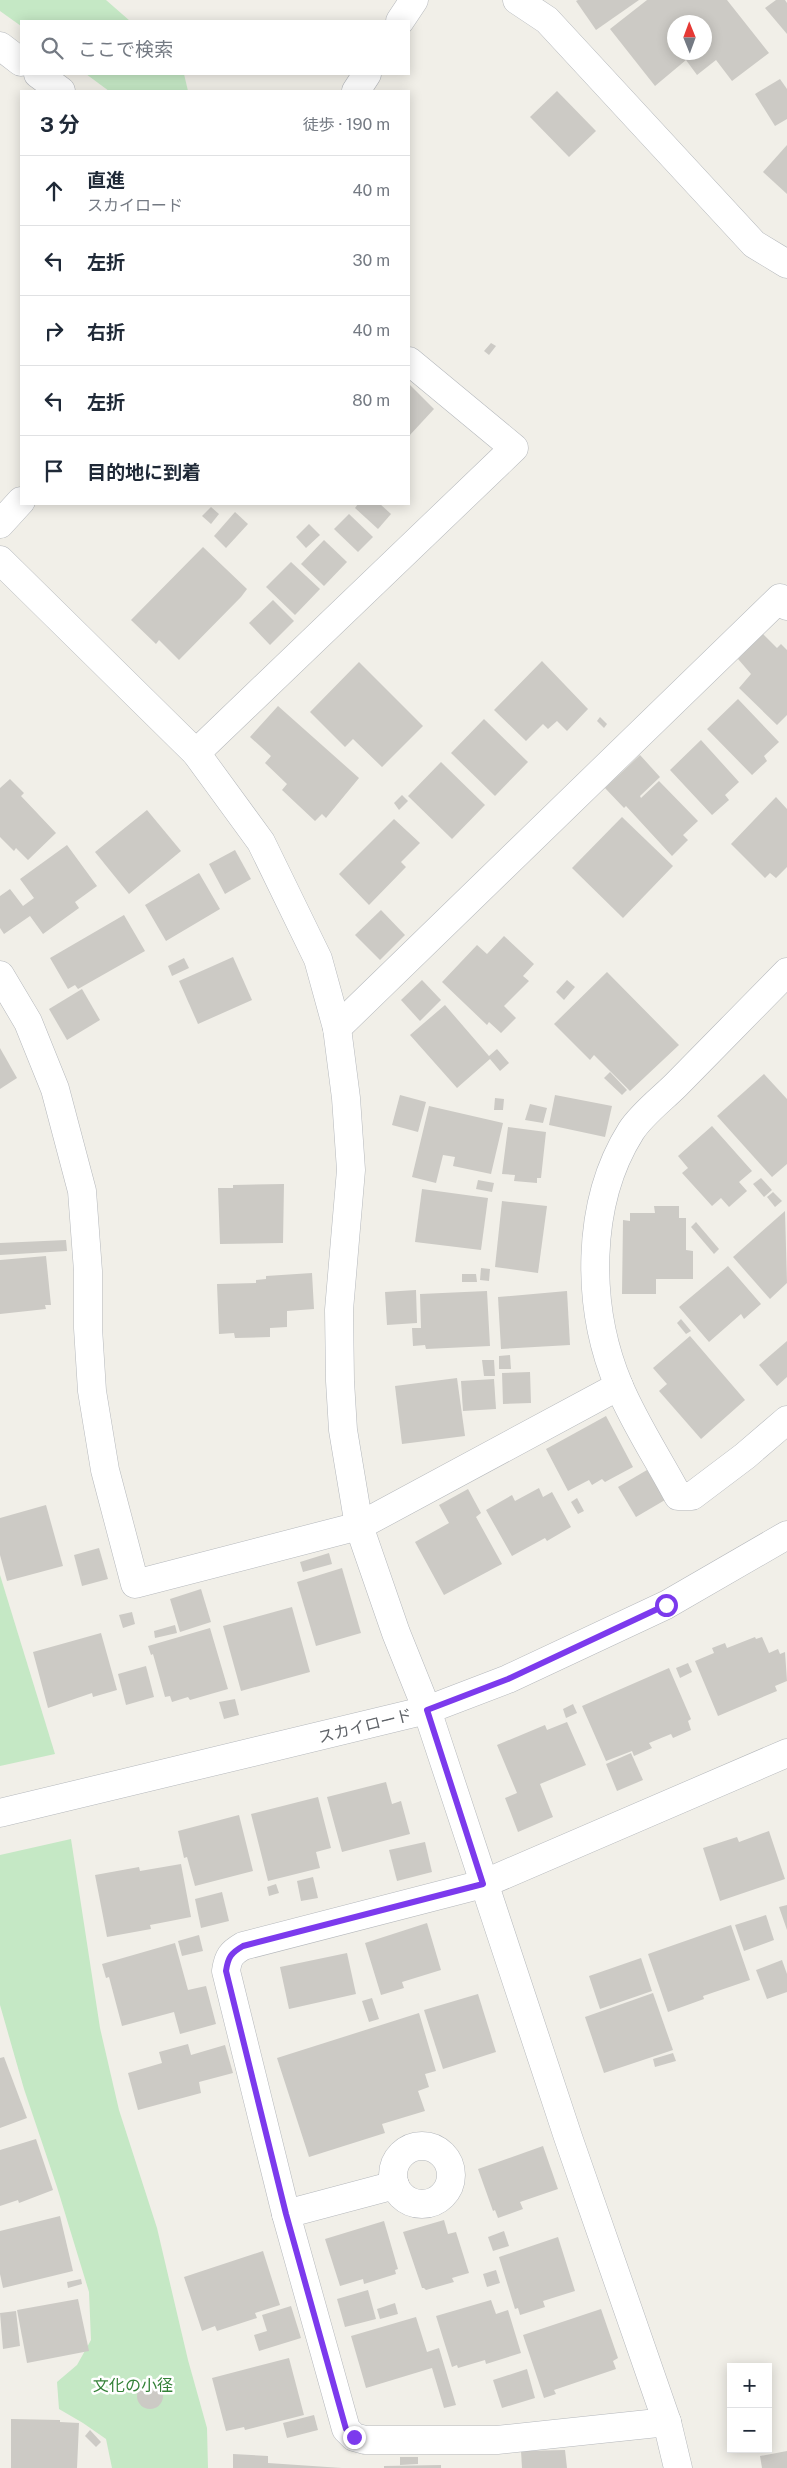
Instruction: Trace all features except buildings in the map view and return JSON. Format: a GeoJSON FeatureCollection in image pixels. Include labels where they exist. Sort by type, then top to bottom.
{"type":"FeatureCollection","features":[{"type":"Feature","properties":{"kind":"street"},"geometry":{"type":"LineString","coordinates":[[401,20],[414,0]]}},
{"type":"Feature","properties":{"kind":"street"},"geometry":{"type":"LineString","coordinates":[[517,0],[547,20],[754,244],[787,264]]}},
{"type":"Feature","properties":{"kind":"street"},"geometry":{"type":"LineString","coordinates":[[0,46],[20,61]]}},
{"type":"Feature","properties":{"kind":"street"},"geometry":{"type":"LineString","coordinates":[[39,75],[60,90]]}},
{"type":"Feature","properties":{"kind":"street"},"geometry":{"type":"LineString","coordinates":[[357,90],[366,75]]}},
{"type":"Feature","properties":{"kind":"street"},"geometry":{"type":"LineString","coordinates":[[196,753],[514,448],[410,362]]}},
{"type":"Feature","properties":{"kind":"street"},"geometry":{"type":"LineString","coordinates":[[0,524],[20,503]]}},
{"type":"Feature","properties":{"kind":"street"},"geometry":{"type":"LineString","coordinates":[[0,560],[196,753],[261,842],[318,958],[337,1028],[351,1170],[340,1310],[340,1381],[343,1430],[359,1526],[396,1633],[427,1710],[483,1884],[667,2422],[678,2468]]}},
{"type":"Feature","properties":{"kind":"street"},"geometry":{"type":"LineString","coordinates":[[337,1028],[780,598],[787,606]]}},
{"type":"Feature","properties":{"kind":"street"},"geometry":{"type":"LineString","coordinates":[[787,972],[632,1130],[612,1168],[603,1203],[597,1244],[596,1289],[602,1329],[619,1386],[678,1496],[692,1496],[745,1456],[787,1420]]}},
{"type":"Feature","properties":{"kind":"street"},"geometry":{"type":"LineString","coordinates":[[0,975],[28,1022],[55,1089],[82,1191],[88,1271],[88,1328],[92,1391],[105,1470],[135,1584],[359,1526],[619,1386]]}},
{"type":"Feature","properties":{"kind":"street","name":"スカイロード"},"geometry":{"type":"LineString","coordinates":[[0,1813],[427,1710],[508,1679],[666,1605],[787,1535]]}},
{"type":"Feature","properties":{"kind":"street"},"geometry":{"type":"LineString","coordinates":[[667,2422],[497,2440],[365,2440],[354,2437],[346,2429],[286,2214],[226,1971],[228,1958],[233,1952],[243,1946],[483,1884],[787,1753]]}},
{"type":"Feature","properties":{"kind":"street"},"geometry":{"type":"LineString","coordinates":[[286,2214],[395,2185]]}},
{"type":"Feature","properties":{"kind":"green space"},"geometry":{"type":"Polygon","coordinates":[[[0,0],[106,0],[129,20],[20,20],[20,25],[0,11],[0,0]]]}},
{"type":"Feature","properties":{"kind":"green space"},"geometry":{"type":"Polygon","coordinates":[[[87,75],[184,75],[188,90],[108,90],[87,75]]]}},
{"type":"Feature","properties":{"kind":"green space"},"geometry":{"type":"Polygon","coordinates":[[[0,1575],[55,1754],[0,1766],[0,1575]]]}},
{"type":"Feature","properties":{"kind":"green space","name":"文化の小径"},"geometry":{"type":"Polygon","coordinates":[[[71,1839],[100,2028],[119,2110],[157,2228],[188,2360],[207,2428],[208,2468],[112,2468],[106,2439],[59,2409],[57,2382],[77,2365],[91,2340],[89,2292],[57,2187],[24,2089],[0,2005],[0,1855],[71,1839]]]}},
{"type":"Feature","properties":{"kind":"route"},"geometry":{"type":"LineString","coordinates":[[354,2437],[346,2429],[286,2214],[226,1971],[228,1958],[233,1952],[243,1946],[483,1884],[427,1710],[508,1679],[666,1605]]}}]}
